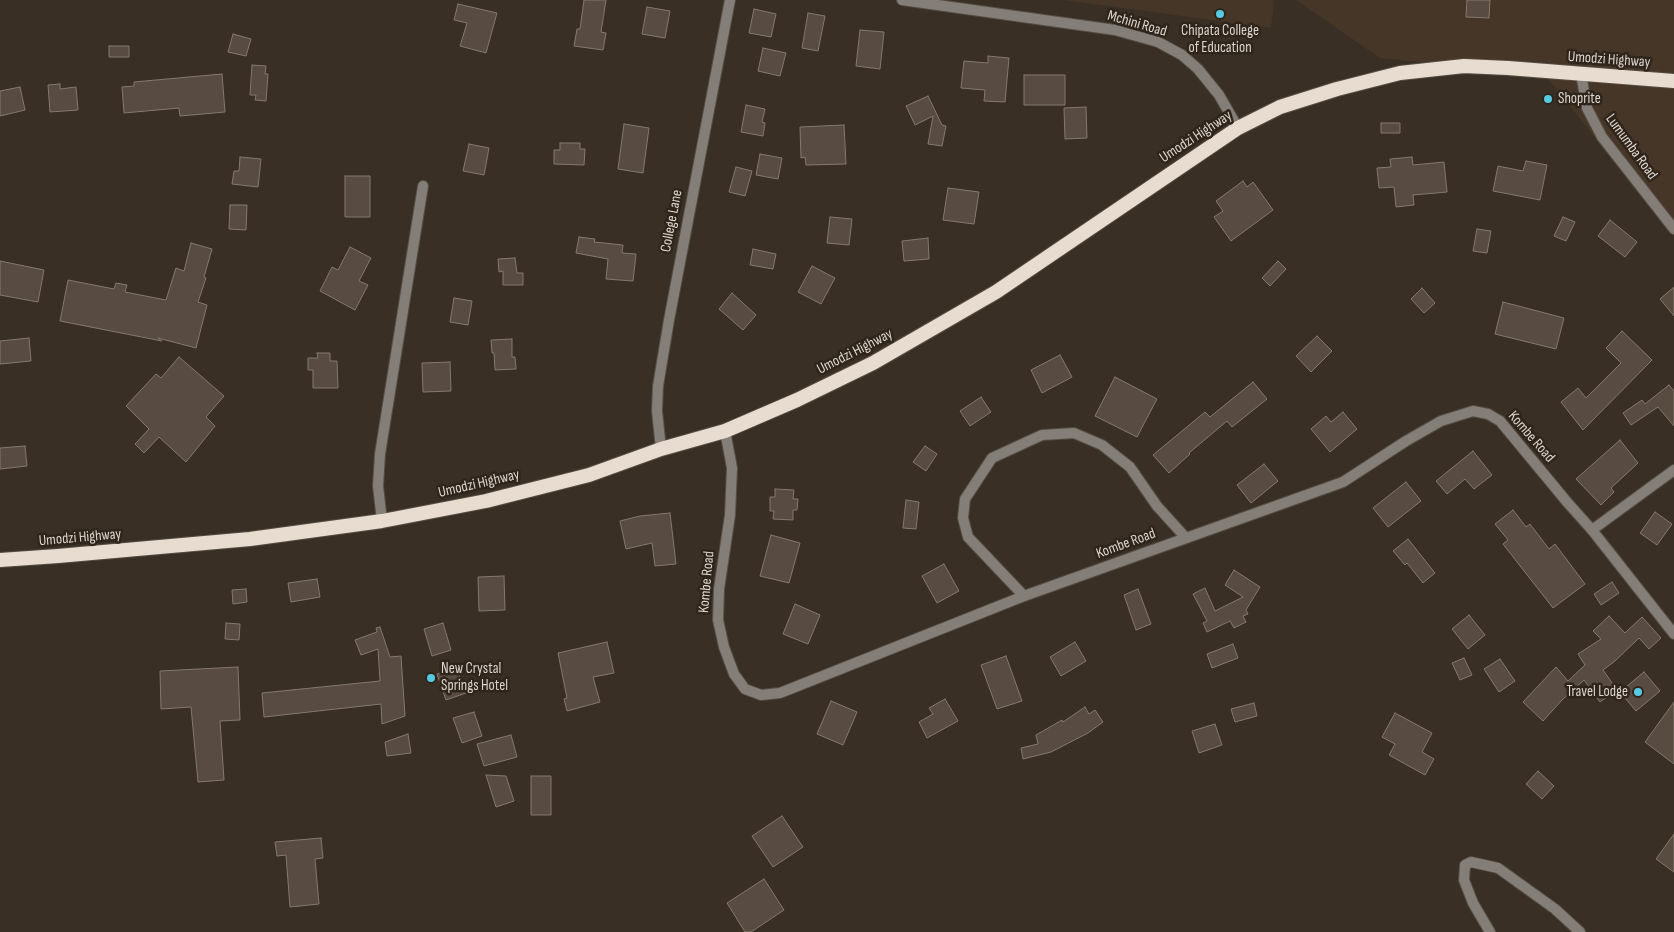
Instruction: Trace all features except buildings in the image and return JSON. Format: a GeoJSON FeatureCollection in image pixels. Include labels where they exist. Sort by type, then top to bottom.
{"type":"FeatureCollection","features":[{"type":"Feature","properties":{"kind":"highway","name":"Umodzi Highway"},"geometry":{"type":"LineString","coordinates":[[0,560],[250,539],[382,521],[486,501],[589,474],[661,449],[725,431],[873,364],[996,292],[1238,128],[1280,107],[1338,89],[1400,73],[1464,66],[1674,81]]}},
{"type":"Feature","properties":{"kind":"street","name":"College Lane"},"geometry":{"type":"LineString","coordinates":[[661,449],[657,411],[658,386],[730,0]]}},
{"type":"Feature","properties":{"kind":"street","name":"Mchini Road"},"geometry":{"type":"LineString","coordinates":[[902,0],[1115,30],[1158,42],[1182,55],[1198,69],[1219,95],[1238,128]]}},
{"type":"Feature","properties":{"kind":"street","name":"Lumumba Road"},"geometry":{"type":"LineString","coordinates":[[1582,74],[1587,108],[1602,137],[1674,229]]}},
{"type":"Feature","properties":{"kind":"street"},"geometry":{"type":"LineString","coordinates":[[382,521],[378,486],[380,454],[422,186]]}},
{"type":"Feature","properties":{"kind":"street","name":"Kombe Road"},"geometry":{"type":"LineString","coordinates":[[725,431],[732,468],[730,515],[719,590],[718,620],[724,647],[734,674],[745,689],[761,695],[780,693],[1024,596],[1343,482],[1406,441],[1441,421],[1473,411],[1488,414],[1500,421],[1592,530],[1674,634]]}},
{"type":"Feature","properties":{"kind":"street"},"geometry":{"type":"LineString","coordinates":[[1024,596],[968,537],[963,518],[965,499],[992,458],[1042,435],[1074,433],[1102,445],[1130,467],[1156,506],[1186,538]]}},
{"type":"Feature","properties":{"kind":"street"},"geometry":{"type":"LineString","coordinates":[[1592,530],[1674,470]]}},
{"type":"Feature","properties":{"kind":"street"},"geometry":{"type":"LineString","coordinates":[[1490,932],[1473,903],[1464,880],[1465,865],[1471,862],[1498,868],[1555,909],[1580,932]]}},
{"type":"Feature","properties":{"kind":"shaded area","name":"Chipata College of Education"},"geometry":{"type":"Polygon","coordinates":[[[1064,0],[1274,0],[1271,28],[1064,0]]]}},
{"type":"Feature","properties":{"kind":"shaded area"},"geometry":{"type":"Polygon","coordinates":[[[1296,0],[1674,0],[1674,237],[1545,75],[1380,58],[1296,0]]]}},
{"type":"Feature","properties":{"kind":"place","name":"Chipata College of Education"},"geometry":{"type":"Point","coordinates":[1220,14]}},
{"type":"Feature","properties":{"kind":"place","name":"Shoprite"},"geometry":{"type":"Point","coordinates":[1548,99]}},
{"type":"Feature","properties":{"kind":"place","name":"New Crystal Springs Hotel"},"geometry":{"type":"Point","coordinates":[431,678]}},
{"type":"Feature","properties":{"kind":"place","name":"Travel Lodge"},"geometry":{"type":"Point","coordinates":[1638,692]}}]}
